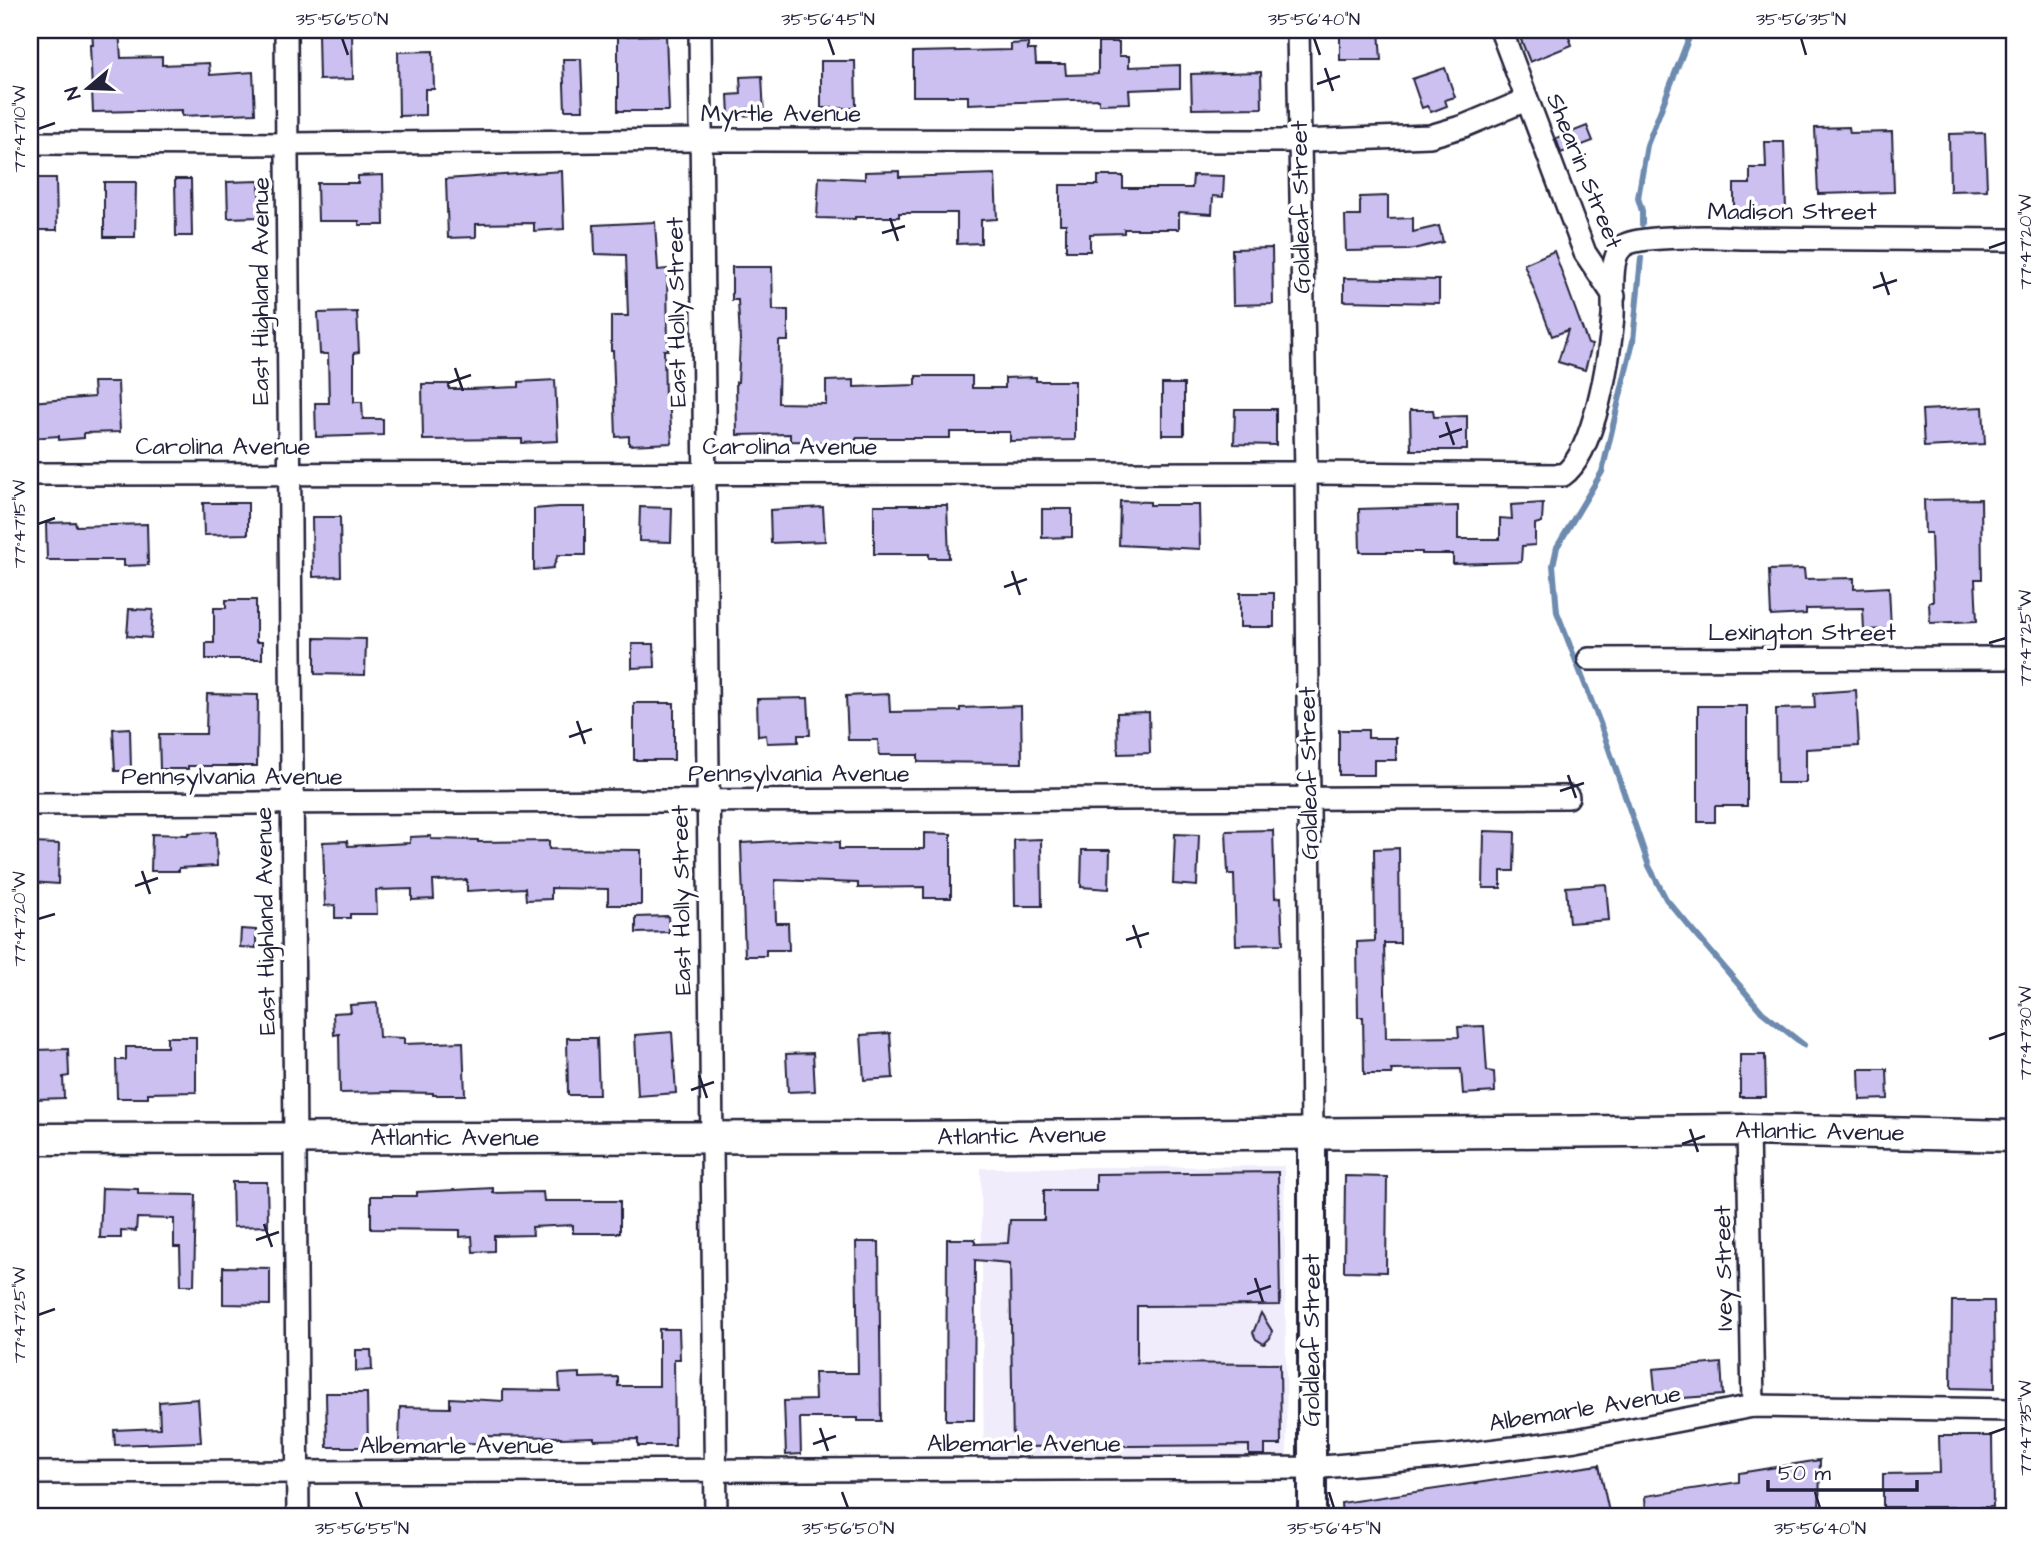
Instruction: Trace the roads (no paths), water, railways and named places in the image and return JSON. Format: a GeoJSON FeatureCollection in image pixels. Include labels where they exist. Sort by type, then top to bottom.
{"type":"FeatureCollection","features":[{"type":"Feature","properties":{"kind":"main road","name":"Atlantic Avenue"},"geometry":{"type":"LineString","coordinates":[[30,1139],[712,1138],[1748,1129],[2014,1136]]}},
{"type":"Feature","properties":{"kind":"street","name":"East Highland Avenue"},"geometry":{"type":"LineString","coordinates":[[286,30],[298,1517]]}},
{"type":"Feature","properties":{"kind":"street","name":"East Holly Street"},"geometry":{"type":"LineString","coordinates":[[700,30],[716,1517]]}},
{"type":"Feature","properties":{"kind":"street","name":"Goldleaf Street"},"geometry":{"type":"LineString","coordinates":[[1298,30],[1310,797],[1312,1517]]}},
{"type":"Feature","properties":{"kind":"street","name":"Shearin Street"},"geometry":{"type":"LineString","coordinates":[[1502,30],[1585,253],[1614,296]]}},
{"type":"Feature","properties":{"kind":"street","name":"Myrtle Avenue"},"geometry":{"type":"LineString","coordinates":[[30,143],[1300,141],[1430,136],[1464,126],[1526,100]]}},
{"type":"Feature","properties":{"kind":"street","name":"Madison Street"},"geometry":{"type":"LineString","coordinates":[[1614,296],[1616,254],[1626,245],[1637,241],[1693,237],[2014,240]]}},
{"type":"Feature","properties":{"kind":"street","name":"Carolina Avenue"},"geometry":{"type":"LineString","coordinates":[[30,474],[1306,473],[1551,477],[1563,475],[1573,468],[1591,425],[1606,374],[1614,296]]}},
{"type":"Feature","properties":{"kind":"street","name":"Lexington Street"},"geometry":{"type":"LineString","coordinates":[[1589,659],[2014,658]]}},
{"type":"Feature","properties":{"kind":"street","name":"Pennsylvania Avenue"},"geometry":{"type":"LineString","coordinates":[[30,804],[1568,797]]}},
{"type":"Feature","properties":{"kind":"street","name":"Ivey Street"},"geometry":{"type":"LineString","coordinates":[[1748,1129],[1753,1406]]}},
{"type":"Feature","properties":{"kind":"street","name":"Albemarle Avenue"},"geometry":{"type":"LineString","coordinates":[[30,1473],[1311,1468],[1449,1456],[1576,1440],[1753,1406],[2014,1410]]}},
{"type":"Feature","properties":{"kind":"waterway"},"geometry":{"type":"LineString","coordinates":[[1642,224],[1638,198],[1647,145],[1692,30]]}},
{"type":"Feature","properties":{"kind":"waterway"},"geometry":{"type":"LineString","coordinates":[[1641,258],[1633,341],[1602,472],[1557,547],[1553,565],[1557,612],[1600,723],[1649,866],[1666,899],[1762,1012],[1804,1045]]}}]}
